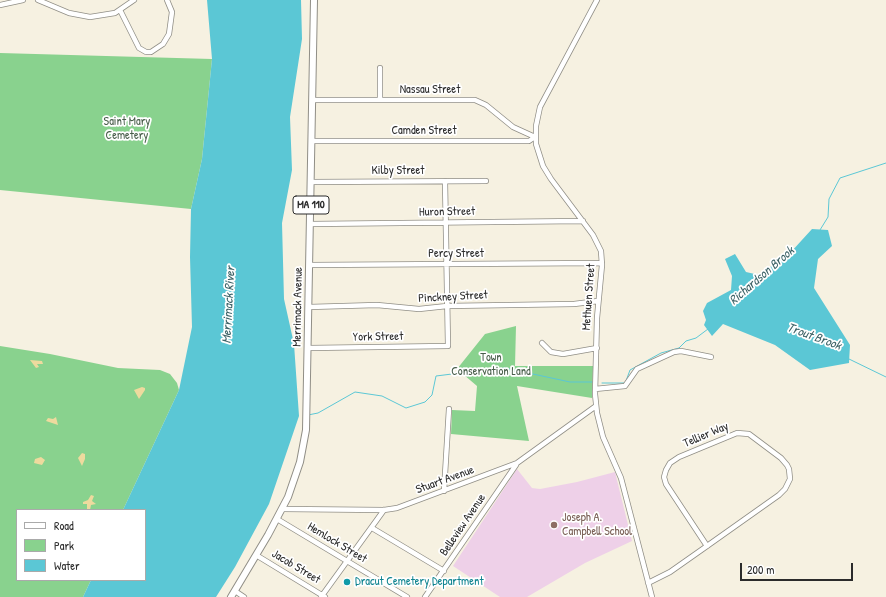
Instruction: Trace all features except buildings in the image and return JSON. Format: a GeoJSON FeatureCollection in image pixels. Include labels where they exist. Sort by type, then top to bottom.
{"type":"FeatureCollection","features":[{"type":"Feature","properties":{"kind":"main road","name":"Merrimack Avenue"},"geometry":{"type":"LineString","coordinates":[[231,597],[283,509],[299,466],[307,420],[314,0]]}},
{"type":"Feature","properties":{"kind":"street"},"geometry":{"type":"LineString","coordinates":[[0,5],[22,0]]}},
{"type":"Feature","properties":{"kind":"street"},"geometry":{"type":"LineString","coordinates":[[38,0],[69,13],[83,17],[103,16],[120,10],[134,0]]}},
{"type":"Feature","properties":{"kind":"street"},"geometry":{"type":"LineString","coordinates":[[120,10],[139,48],[151,52],[163,44],[169,34],[172,12],[167,0]]}},
{"type":"Feature","properties":{"kind":"street","name":"Methuen Street"},"geometry":{"type":"LineString","coordinates":[[597,0],[540,107],[535,137],[539,156],[547,172],[561,194],[596,240],[601,251],[602,263],[598,302],[595,389],[596,406],[604,437],[621,478],[652,597]]}},
{"type":"Feature","properties":{"kind":"street"},"geometry":{"type":"LineString","coordinates":[[380,68],[380,100]]}},
{"type":"Feature","properties":{"kind":"street","name":"Nassau Street"},"geometry":{"type":"LineString","coordinates":[[313,100],[451,99],[479,101],[512,127],[535,137]]}},
{"type":"Feature","properties":{"kind":"street","name":"Camden Street"},"geometry":{"type":"LineString","coordinates":[[312,140],[529,141],[535,137]]}},
{"type":"Feature","properties":{"kind":"street"},"geometry":{"type":"LineString","coordinates":[[445,181],[447,306]]}},
{"type":"Feature","properties":{"kind":"street","name":"Kilby Street"},"geometry":{"type":"LineString","coordinates":[[311,182],[486,181]]}},
{"type":"Feature","properties":{"kind":"street","name":"Huron Street"},"geometry":{"type":"LineString","coordinates":[[311,224],[582,221]]}},
{"type":"Feature","properties":{"kind":"street","name":"Percy Street"},"geometry":{"type":"LineString","coordinates":[[310,265],[602,263]]}},
{"type":"Feature","properties":{"kind":"street","name":"Pinckney Street"},"geometry":{"type":"LineString","coordinates":[[309,307],[377,305],[419,309],[447,306],[568,304],[598,302]]}},
{"type":"Feature","properties":{"kind":"street","name":"York Street"},"geometry":{"type":"LineString","coordinates":[[309,348],[448,346],[447,306]]}},
{"type":"Feature","properties":{"kind":"street"},"geometry":{"type":"LineString","coordinates":[[542,343],[551,352],[563,354],[597,348]]}},
{"type":"Feature","properties":{"kind":"street"},"geometry":{"type":"LineString","coordinates":[[595,389],[625,386],[636,369],[674,352],[683,351],[711,358]]}},
{"type":"Feature","properties":{"kind":"street","name":"Stuart Avenue"},"geometry":{"type":"LineString","coordinates":[[283,509],[384,510],[397,508],[517,463],[596,406]]}},
{"type":"Feature","properties":{"kind":"street"},"geometry":{"type":"LineString","coordinates":[[444,491],[449,409]]}},
{"type":"Feature","properties":{"kind":"street","name":"Tellier Way"},"geometry":{"type":"LineString","coordinates":[[648,584],[664,577],[707,546],[779,494],[788,484],[789,468],[785,462],[749,434],[737,433],[679,457],[670,463],[666,470],[664,477],[666,484],[707,546]]}},
{"type":"Feature","properties":{"kind":"street","name":"Belleview Avenue"},"geometry":{"type":"LineString","coordinates":[[425,597],[517,463]]}},
{"type":"Feature","properties":{"kind":"street"},"geometry":{"type":"LineString","coordinates":[[323,596],[384,510]]}},
{"type":"Feature","properties":{"kind":"street","name":"Hemlock Street"},"geometry":{"type":"LineString","coordinates":[[277,519],[407,597]]}},
{"type":"Feature","properties":{"kind":"street"},"geometry":{"type":"LineString","coordinates":[[372,528],[444,571]]}},
{"type":"Feature","properties":{"kind":"street","name":"Jacob Street"},"geometry":{"type":"LineString","coordinates":[[256,555],[323,596]]}},
{"type":"Feature","properties":{"kind":"street"},"geometry":{"type":"LineString","coordinates":[[234,591],[244,597]]}},
{"type":"Feature","properties":{"kind":"shaded area","name":"Joseph A. Campbell School"},"geometry":{"type":"Polygon","coordinates":[[[517,469],[532,488],[540,489],[577,482],[615,472],[632,541],[585,563],[527,597],[500,597],[453,566],[517,469]]]}},
{"type":"Feature","properties":{"kind":"green space","name":"Saint Mary Cemetery"},"geometry":{"type":"Polygon","coordinates":[[[0,53],[212,59],[202,159],[191,209],[0,190],[0,53]]]}},
{"type":"Feature","properties":{"kind":"green space","name":"Town Conservation Land"},"geometry":{"type":"Polygon","coordinates":[[[516,326],[515,366],[593,366],[592,398],[517,386],[529,441],[451,434],[452,410],[475,411],[477,386],[457,369],[485,334],[516,326]]]}},
{"type":"Feature","properties":{"kind":"green space"},"geometry":{"type":"Polygon","coordinates":[[[0,346],[50,354],[118,368],[160,370],[170,374],[177,383],[179,390],[123,509],[16,509],[16,581],[91,581],[83,597],[0,597],[0,346]]]}},
{"type":"Feature","properties":{"kind":"sand"},"geometry":{"type":"Polygon","coordinates":[[[30,360],[42,361],[43,364],[37,364],[39,367],[36,368],[30,360]]]}},
{"type":"Feature","properties":{"kind":"sand"},"geometry":{"type":"Polygon","coordinates":[[[142,387],[145,388],[145,390],[139,399],[134,390],[142,387]]]}},
{"type":"Feature","properties":{"kind":"sand"},"geometry":{"type":"Polygon","coordinates":[[[56,417],[58,425],[46,421],[48,418],[53,419],[56,417]]]}},
{"type":"Feature","properties":{"kind":"sand"},"geometry":{"type":"Polygon","coordinates":[[[82,453],[85,454],[85,459],[82,466],[78,458],[82,453]]]}},
{"type":"Feature","properties":{"kind":"sand"},"geometry":{"type":"Polygon","coordinates":[[[41,457],[45,460],[42,465],[34,463],[35,459],[41,457]]]}},
{"type":"Feature","properties":{"kind":"sand"},"geometry":{"type":"Polygon","coordinates":[[[91,495],[94,496],[92,501],[96,504],[91,505],[90,509],[87,509],[87,504],[83,504],[83,502],[88,500],[91,495]]]}},
{"type":"Feature","properties":{"kind":"water","name":"Merrimack River"},"geometry":{"type":"Polygon","coordinates":[[[207,0],[301,0],[302,39],[290,117],[292,170],[282,223],[284,299],[294,344],[299,416],[269,504],[235,567],[216,597],[83,597],[91,581],[146,581],[146,509],[123,509],[179,390],[192,327],[190,257],[191,209],[202,159],[212,59],[207,0]]]}},
{"type":"Feature","properties":{"kind":"water"},"geometry":{"type":"Polygon","coordinates":[[[812,229],[828,230],[832,246],[818,259],[814,288],[850,345],[849,363],[810,370],[775,345],[723,324],[712,336],[704,325],[706,320],[703,311],[707,303],[731,290],[732,276],[725,259],[735,254],[746,272],[759,275],[791,252],[812,229]]]}},
{"type":"Feature","properties":{"kind":"waterway","name":"Richardson Brook"},"geometry":{"type":"LineString","coordinates":[[820,230],[828,217],[829,199],[840,178],[886,163]]}},
{"type":"Feature","properties":{"kind":"waterway","name":"Richardson Brook"},"geometry":{"type":"LineString","coordinates":[[626,381],[630,370],[661,353],[679,348],[686,341],[696,338],[708,329]]}},
{"type":"Feature","properties":{"kind":"waterway","name":"Trout Brook"},"geometry":{"type":"LineString","coordinates":[[849,359],[886,377]]}},
{"type":"Feature","properties":{"kind":"waterway","name":"Richardson Brook"},"geometry":{"type":"LineString","coordinates":[[308,415],[318,413],[355,392],[382,396],[406,408],[425,402],[432,395],[436,376],[476,371],[505,368],[570,382],[592,382]]}},
{"type":"Feature","properties":{"kind":"waterway","name":"Richardson Brook"},"geometry":{"type":"LineString","coordinates":[[602,383],[624,383]]}},
{"type":"Feature","properties":{"kind":"place","name":"Joseph A. Campbell School"},"geometry":{"type":"Point","coordinates":[554,525]}},
{"type":"Feature","properties":{"kind":"place","name":"Dracut Cemetery Department"},"geometry":{"type":"Point","coordinates":[347,582]}}]}
